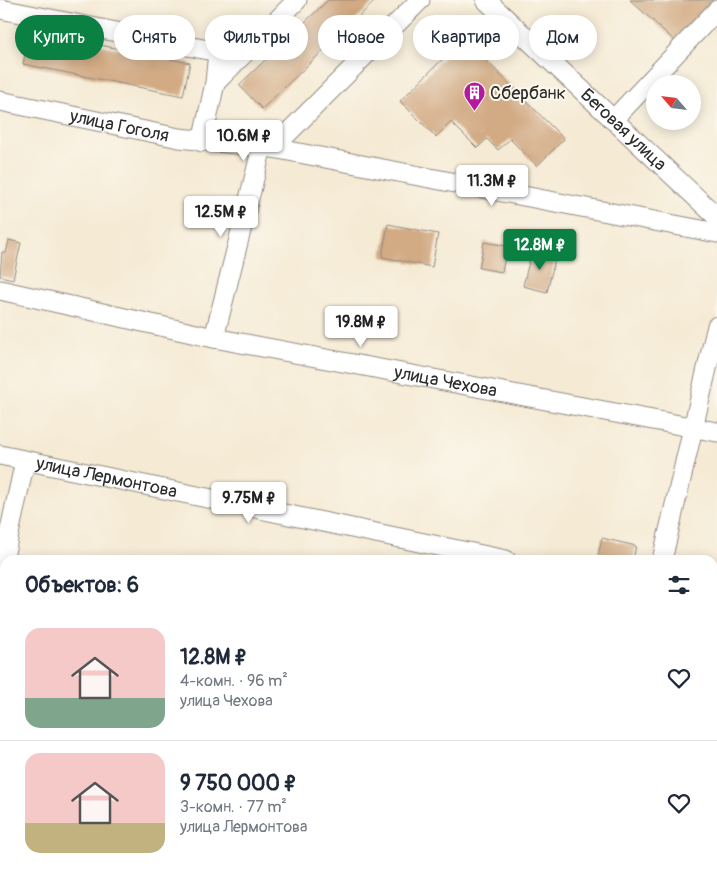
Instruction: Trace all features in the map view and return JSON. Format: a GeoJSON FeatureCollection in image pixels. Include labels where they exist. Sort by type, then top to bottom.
{"type":"FeatureCollection","features":[{"type":"Feature","properties":{"kind":"street"},"geometry":{"type":"LineString","coordinates":[[215,83],[297,0]]}},
{"type":"Feature","properties":{"kind":"street"},"geometry":{"type":"LineString","coordinates":[[214,338],[268,147],[420,0]]}},
{"type":"Feature","properties":{"kind":"street","name":"Беговая улица"},"geometry":{"type":"LineString","coordinates":[[486,0],[717,217]]}},
{"type":"Feature","properties":{"kind":"street"},"geometry":{"type":"LineString","coordinates":[[0,9],[218,52],[215,83],[202,142]]}},
{"type":"Feature","properties":{"kind":"street"},"geometry":{"type":"LineString","coordinates":[[613,120],[717,10]]}},
{"type":"Feature","properties":{"kind":"street","name":"улица Гоголя"},"geometry":{"type":"LineString","coordinates":[[0,101],[202,142],[268,147],[717,233]]}},
{"type":"Feature","properties":{"kind":"street","name":"улица Чехова"},"geometry":{"type":"LineString","coordinates":[[0,290],[214,338],[717,432]]}},
{"type":"Feature","properties":{"kind":"street"},"geometry":{"type":"LineString","coordinates":[[663,555],[717,326]]}},
{"type":"Feature","properties":{"kind":"street","name":"улица Лермонтова"},"geometry":{"type":"LineString","coordinates":[[0,455],[482,555]]}},
{"type":"Feature","properties":{"kind":"street"},"geometry":{"type":"LineString","coordinates":[[4,555],[25,461]]}},
{"type":"Feature","properties":{"kind":"building"},"geometry":{"type":"Polygon","coordinates":[[[328,0],[376,0],[360,15],[318,15],[318,55],[262,109],[239,85],[265,60],[308,60],[308,19],[328,0]]]}},
{"type":"Feature","properties":{"kind":"building"},"geometry":{"type":"Polygon","coordinates":[[[630,0],[713,0],[675,41],[630,0]]]}},
{"type":"Feature","properties":{"kind":"building"},"geometry":{"type":"Polygon","coordinates":[[[104,46],[114,48],[114,60],[175,60],[190,63],[183,96],[23,64],[24,60],[104,60],[104,46]]]}},
{"type":"Feature","properties":{"kind":"building","name":"Сбербанк"},"geometry":{"type":"Polygon","coordinates":[[[442,60],[486,60],[564,139],[537,166],[510,139],[498,150],[487,139],[477,148],[451,122],[436,137],[400,101],[442,60]]]}},
{"type":"Feature","properties":{"kind":"building"},"geometry":{"type":"Polygon","coordinates":[[[388,224],[438,234],[432,267],[382,257],[388,224]]]}},
{"type":"Feature","properties":{"kind":"building"},"geometry":{"type":"Polygon","coordinates":[[[9,240],[21,243],[13,279],[0,276],[2,252],[6,253],[9,240]]]}},
{"type":"Feature","properties":{"kind":"building"},"geometry":{"type":"Polygon","coordinates":[[[484,242],[507,246],[502,272],[479,268],[484,242]]]}},
{"type":"Feature","properties":{"kind":"building"},"geometry":{"type":"Polygon","coordinates":[[[532,250],[556,255],[547,292],[523,286],[532,250]]]}},
{"type":"Feature","properties":{"kind":"building"},"geometry":{"type":"Polygon","coordinates":[[[602,538],[636,546],[634,555],[598,555],[602,538]]]}},
{"type":"Feature","properties":{"kind":"place","name":"Сбербанк"},"geometry":{"type":"Point","coordinates":[474,112]}}]}
